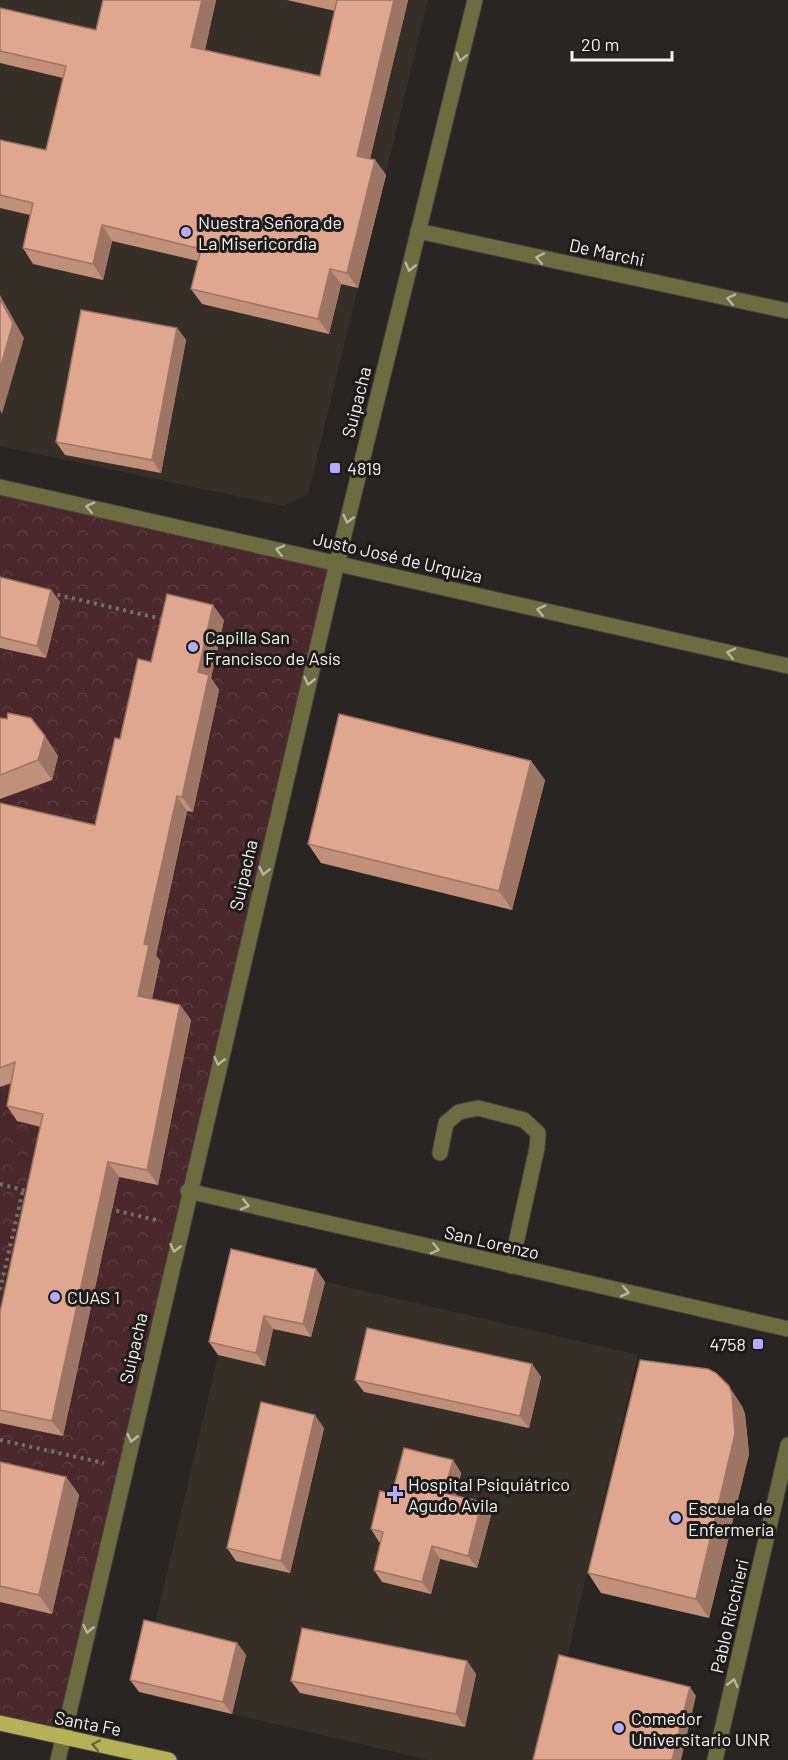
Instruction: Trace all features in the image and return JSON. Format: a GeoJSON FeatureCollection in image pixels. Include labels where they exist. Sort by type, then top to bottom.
{"type":"FeatureCollection","features":[{"type":"Feature","properties":{"kind":"main road","name":"Santa Fe"},"geometry":{"type":"LineString","coordinates":[[0,1724],[169,1760]]}},
{"type":"Feature","properties":{"kind":"street","name":"Suipacha"},"geometry":{"type":"LineString","coordinates":[[58,1760],[188,1191],[337,563],[475,0]]}},
{"type":"Feature","properties":{"kind":"street","name":"De Marchi"},"geometry":{"type":"LineString","coordinates":[[418,231],[788,311]]}},
{"type":"Feature","properties":{"kind":"street","name":"Justo José de Urquiza"},"geometry":{"type":"LineString","coordinates":[[0,487],[788,666]]}},
{"type":"Feature","properties":{"kind":"street"},"geometry":{"type":"LineString","coordinates":[[440,1153],[446,1123],[459,1112],[478,1108],[524,1120],[538,1133],[537,1148],[511,1266]]}},
{"type":"Feature","properties":{"kind":"street","name":"San Lorenzo"},"geometry":{"type":"LineString","coordinates":[[188,1191],[788,1329]]}},
{"type":"Feature","properties":{"kind":"street","name":"Pablo Ricchieri"},"geometry":{"type":"LineString","coordinates":[[715,1760],[788,1445]]}},
{"type":"Feature","properties":{"kind":"path"},"geometry":{"type":"LineString","coordinates":[[46,592],[173,622]]}},
{"type":"Feature","properties":{"kind":"path"},"geometry":{"type":"LineString","coordinates":[[0,1184],[34,1192]]}},
{"type":"Feature","properties":{"kind":"path"},"geometry":{"type":"LineString","coordinates":[[0,1290],[23,1190]]}},
{"type":"Feature","properties":{"kind":"path"},"geometry":{"type":"LineString","coordinates":[[102,1208],[181,1226]]}},
{"type":"Feature","properties":{"kind":"path"},"geometry":{"type":"LineString","coordinates":[[0,1440],[125,1467]]}},
{"type":"Feature","properties":{"kind":"shaded area","name":"Nuestra Señora de La Misericordia"},"geometry":{"type":"Polygon","coordinates":[[[0,0],[428,0],[308,494],[283,506],[0,446],[0,0]]]}},
{"type":"Feature","properties":{"kind":"shaded area","name":"Hospital Psiquiátrico Agudo Avila"},"geometry":{"type":"Polygon","coordinates":[[[240,1262],[638,1355],[543,1760],[429,1760],[139,1692],[240,1262]]]}},
{"type":"Feature","properties":{"kind":"green space"},"geometry":{"type":"Polygon","coordinates":[[[0,487],[337,563],[63,1738],[0,1723],[0,487]]]}},
{"type":"Feature","properties":{"kind":"building"},"geometry":{"type":"Polygon","coordinates":[[[103,0],[202,0],[191,47],[320,76],[337,0],[394,0],[357,156],[375,160],[347,273],[330,269],[318,319],[191,289],[201,249],[102,225],[93,264],[23,248],[33,203],[0,195],[0,140],[46,150],[66,66],[0,51],[0,8],[96,30],[103,0]]]}},
{"type":"Feature","properties":{"kind":"building"},"geometry":{"type":"Polygon","coordinates":[[[0,299],[13,323],[0,369],[0,299]]]}},
{"type":"Feature","properties":{"kind":"building"},"geometry":{"type":"Polygon","coordinates":[[[81,310],[177,328],[152,460],[56,442],[81,310]]]}},
{"type":"Feature","properties":{"kind":"building"},"geometry":{"type":"Polygon","coordinates":[[[0,577],[51,590],[37,646],[0,637],[0,577]]]}},
{"type":"Feature","properties":{"kind":"building"},"geometry":{"type":"Polygon","coordinates":[[[167,594],[213,605],[198,672],[209,675],[182,797],[177,796],[144,944],[149,945],[138,996],[180,1005],[147,1170],[108,1162],[52,1421],[0,1410],[0,1312],[43,1114],[7,1106],[15,1062],[0,1068],[0,803],[95,825],[115,738],[120,739],[138,659],[151,662],[167,594]]]}},
{"type":"Feature","properties":{"kind":"building"},"geometry":{"type":"Polygon","coordinates":[[[8,713],[31,718],[45,736],[38,760],[0,775],[0,718],[7,719],[8,713]]]}},
{"type":"Feature","properties":{"kind":"building"},"geometry":{"type":"Polygon","coordinates":[[[339,714],[531,761],[499,891],[308,844],[339,714]]]}},
{"type":"Feature","properties":{"kind":"building"},"geometry":{"type":"Polygon","coordinates":[[[231,1249],[316,1269],[303,1324],[264,1316],[256,1353],[209,1342],[231,1249]]]}},
{"type":"Feature","properties":{"kind":"building"},"geometry":{"type":"Polygon","coordinates":[[[367,1328],[532,1364],[520,1416],[355,1380],[367,1328]]]}},
{"type":"Feature","properties":{"kind":"building","name":"Escuela de Enfermería"},"geometry":{"type":"Polygon","coordinates":[[[640,1360],[708,1369],[716,1373],[729,1386],[732,1394],[735,1434],[696,1599],[588,1573],[640,1360]]]}},
{"type":"Feature","properties":{"kind":"building"},"geometry":{"type":"Polygon","coordinates":[[[261,1402],[315,1415],[281,1561],[227,1548],[261,1402]]]}},
{"type":"Feature","properties":{"kind":"building"},"geometry":{"type":"Polygon","coordinates":[[[404,1448],[453,1460],[444,1493],[482,1502],[468,1556],[432,1546],[422,1582],[374,1570],[383,1532],[371,1529],[380,1491],[392,1494],[404,1448]]]}},
{"type":"Feature","properties":{"kind":"building"},"geometry":{"type":"Polygon","coordinates":[[[0,1462],[66,1477],[39,1595],[0,1586],[0,1462]]]}},
{"type":"Feature","properties":{"kind":"building"},"geometry":{"type":"Polygon","coordinates":[[[144,1620],[237,1643],[223,1702],[130,1680],[144,1620]]]}},
{"type":"Feature","properties":{"kind":"building"},"geometry":{"type":"Polygon","coordinates":[[[302,1628],[467,1661],[456,1714],[291,1681],[302,1628]]]}},
{"type":"Feature","properties":{"kind":"building","name":"Comedor Universitario UNR"},"geometry":{"type":"Polygon","coordinates":[[[559,1655],[690,1687],[672,1760],[533,1760],[559,1655]]]}},
{"type":"Feature","properties":{"kind":"place","name":"Nuestra Señora de La Misericordia"},"geometry":{"type":"Point","coordinates":[186,232]}},
{"type":"Feature","properties":{"kind":"place","name":"4819"},"geometry":{"type":"Point","coordinates":[335,468]}},
{"type":"Feature","properties":{"kind":"place","name":"Capilla San Francisco de Asís"},"geometry":{"type":"Point","coordinates":[193,647]}},
{"type":"Feature","properties":{"kind":"place","name":"CUAS 1"},"geometry":{"type":"Point","coordinates":[55,1297]}},
{"type":"Feature","properties":{"kind":"place","name":"4758"},"geometry":{"type":"Point","coordinates":[758,1344]}},
{"type":"Feature","properties":{"kind":"place","name":"Hospital Psiquiátrico Agudo Avila"},"geometry":{"type":"Point","coordinates":[395,1494]}},
{"type":"Feature","properties":{"kind":"place","name":"Escuela de Enfermería"},"geometry":{"type":"Point","coordinates":[676,1518]}},
{"type":"Feature","properties":{"kind":"place","name":"Comedor Universitario UNR"},"geometry":{"type":"Point","coordinates":[619,1728]}}]}
